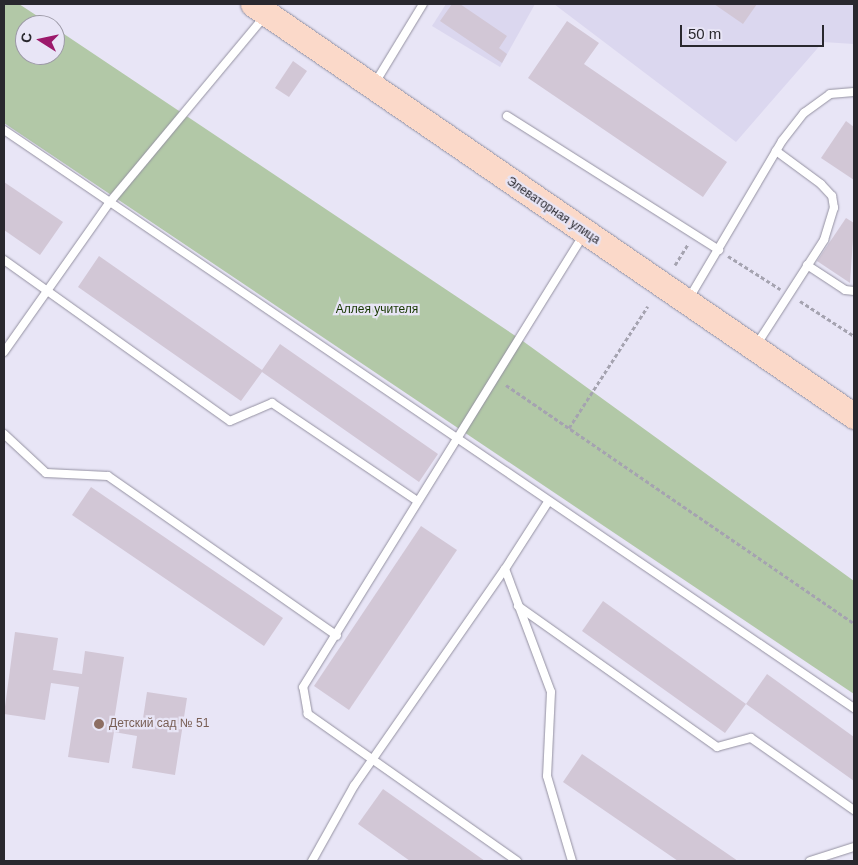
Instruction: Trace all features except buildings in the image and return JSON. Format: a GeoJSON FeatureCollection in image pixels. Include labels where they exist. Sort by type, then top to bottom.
{"type":"FeatureCollection","features":[{"type":"Feature","properties":{"kind":"main road","name":"Элеваторная улица"},"geometry":{"type":"LineString","coordinates":[[260,8],[754,348],[851,408]]}},
{"type":"Feature","properties":{"kind":"lane"},"geometry":{"type":"LineString","coordinates":[[373,86],[423,4]]}},
{"type":"Feature","properties":{"kind":"lane"},"geometry":{"type":"LineString","coordinates":[[4,352],[109,202],[260,8]]}},
{"type":"Feature","properties":{"kind":"lane"},"geometry":{"type":"LineString","coordinates":[[687,302],[776,152],[804,113],[830,94],[854,92]]}},
{"type":"Feature","properties":{"kind":"lane"},"geometry":{"type":"LineString","coordinates":[[507,116],[719,250]]}},
{"type":"Feature","properties":{"kind":"lane"},"geometry":{"type":"LineString","coordinates":[[4,130],[454,440],[854,708]]}},
{"type":"Feature","properties":{"kind":"lane"},"geometry":{"type":"LineString","coordinates":[[754,348],[824,240],[834,208],[832,196],[776,152]]}},
{"type":"Feature","properties":{"kind":"lane"},"geometry":{"type":"LineString","coordinates":[[517,861],[308,714],[303,687],[337,636],[416,500],[585,232]]}},
{"type":"Feature","properties":{"kind":"lane"},"geometry":{"type":"LineString","coordinates":[[4,260],[230,420],[272,403],[416,500]]}},
{"type":"Feature","properties":{"kind":"lane"},"geometry":{"type":"LineString","coordinates":[[807,265],[845,290],[854,292]]}},
{"type":"Feature","properties":{"kind":"lane"},"geometry":{"type":"LineString","coordinates":[[4,434],[46,473],[108,476],[337,636]]}},
{"type":"Feature","properties":{"kind":"lane"},"geometry":{"type":"LineString","coordinates":[[312,861],[372,760],[505,569],[548,502]]}},
{"type":"Feature","properties":{"kind":"lane"},"geometry":{"type":"LineString","coordinates":[[505,569],[551,692],[547,776],[572,861]]}},
{"type":"Feature","properties":{"kind":"lane"},"geometry":{"type":"LineString","coordinates":[[518,606],[717,747],[751,738],[854,810]]}},
{"type":"Feature","properties":{"kind":"lane"},"geometry":{"type":"LineString","coordinates":[[810,861],[854,847]]}},
{"type":"Feature","properties":{"kind":"path"},"geometry":{"type":"LineString","coordinates":[[675,265],[694,235]]}},
{"type":"Feature","properties":{"kind":"path"},"geometry":{"type":"LineString","coordinates":[[569,428],[648,306]]}},
{"type":"Feature","properties":{"kind":"path"},"geometry":{"type":"LineString","coordinates":[[494,376],[854,622]]}},
{"type":"Feature","properties":{"kind":"shaded area"},"geometry":{"type":"Polygon","coordinates":[[[446,4],[535,4],[500,67],[432,26],[446,4]]]}},
{"type":"Feature","properties":{"kind":"shaded area"},"geometry":{"type":"Polygon","coordinates":[[[554,4],[854,4],[854,44],[823,42],[736,142],[554,4]]]}},
{"type":"Feature","properties":{"kind":"green space","name":"Аллея учителя"},"geometry":{"type":"Polygon","coordinates":[[[4,4],[19,4],[36,15],[15,15],[15,65],[65,65],[65,35],[520,339],[854,581],[854,694],[4,123],[4,4]]]}},
{"type":"Feature","properties":{"kind":"place","name":"Детский сад № 51"},"geometry":{"type":"Point","coordinates":[99,724]}}]}
